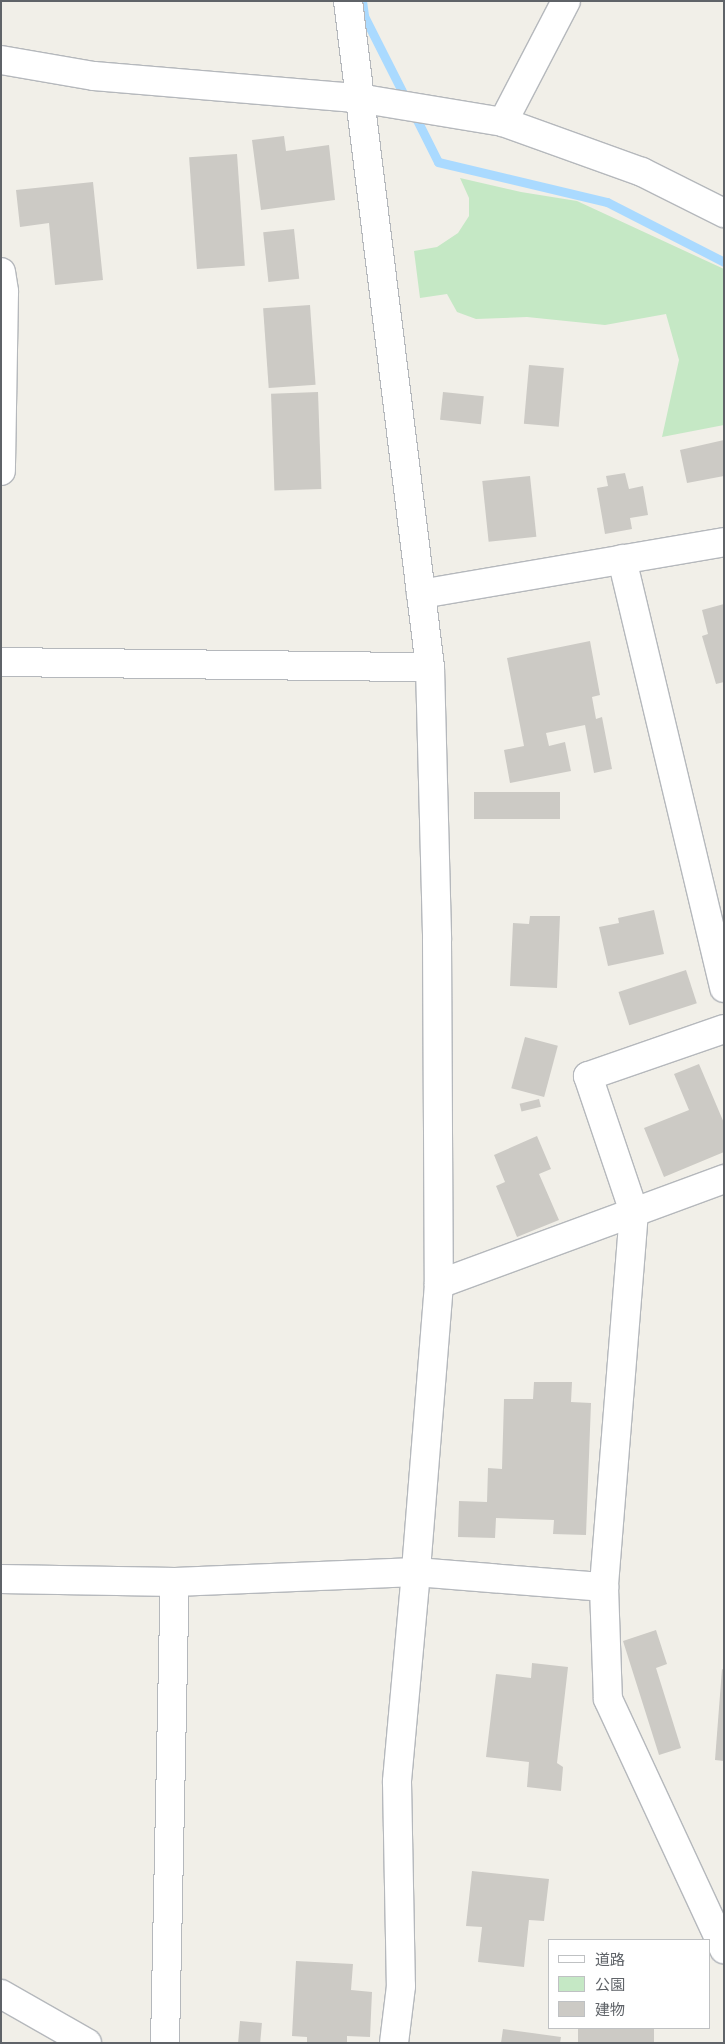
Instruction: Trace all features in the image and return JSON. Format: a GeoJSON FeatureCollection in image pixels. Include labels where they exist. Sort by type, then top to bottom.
{"type":"FeatureCollection","features":[{"type":"Feature","properties":{"kind":"street"},"geometry":{"type":"LineString","coordinates":[[348,1],[358,98],[430,667],[437,940],[438,1284],[416,1572],[396,1782],[402,1986],[394,2043]]}},
{"type":"Feature","properties":{"kind":"street"},"geometry":{"type":"LineString","coordinates":[[503,122],[566,1]]}},
{"type":"Feature","properties":{"kind":"street"},"geometry":{"type":"LineString","coordinates":[[1,60],[94,76],[358,98],[503,122],[642,172],[724,213]]}},
{"type":"Feature","properties":{"kind":"street"},"geometry":{"type":"LineString","coordinates":[[1,272],[4,292],[1,471]]}},
{"type":"Feature","properties":{"kind":"street"},"geometry":{"type":"LineString","coordinates":[[421,594],[724,542]]}},
{"type":"Feature","properties":{"kind":"street"},"geometry":{"type":"LineString","coordinates":[[622,559],[724,988]]}},
{"type":"Feature","properties":{"kind":"street"},"geometry":{"type":"LineString","coordinates":[[1,662],[430,667]]}},
{"type":"Feature","properties":{"kind":"street"},"geometry":{"type":"LineString","coordinates":[[724,1029],[588,1076],[634,1212],[604,1586],[608,1699],[724,1949]]}},
{"type":"Feature","properties":{"kind":"street"},"geometry":{"type":"LineString","coordinates":[[438,1284],[724,1179]]}},
{"type":"Feature","properties":{"kind":"street"},"geometry":{"type":"LineString","coordinates":[[1,1579],[175,1582],[416,1572],[604,1586]]}},
{"type":"Feature","properties":{"kind":"street"},"geometry":{"type":"LineString","coordinates":[[165,2043],[175,1582]]}},
{"type":"Feature","properties":{"kind":"street"},"geometry":{"type":"LineString","coordinates":[[1,1994],[86,2043]]}},
{"type":"Feature","properties":{"kind":"green space"},"geometry":{"type":"Polygon","coordinates":[[[460,178],[521,192],[577,201],[724,269],[724,425],[662,437],[679,360],[666,314],[605,325],[527,317],[476,319],[457,312],[447,294],[420,298],[414,251],[437,247],[458,233],[469,216],[469,198],[460,178]]]}},
{"type":"Feature","properties":{"kind":"building"},"geometry":{"type":"Polygon","coordinates":[[[284,136],[286,151],[329,145],[335,200],[261,210],[252,140],[284,136]]]}},
{"type":"Feature","properties":{"kind":"building"},"geometry":{"type":"Polygon","coordinates":[[[237,154],[245,266],[197,269],[189,157],[237,154]]]}},
{"type":"Feature","properties":{"kind":"building"},"geometry":{"type":"Polygon","coordinates":[[[93,182],[103,280],[55,285],[49,223],[20,227],[16,190],[93,182]]]}},
{"type":"Feature","properties":{"kind":"building"},"geometry":{"type":"Polygon","coordinates":[[[294,229],[299,279],[268,282],[263,232],[294,229]]]}},
{"type":"Feature","properties":{"kind":"building"},"geometry":{"type":"Polygon","coordinates":[[[310,305],[316,385],[269,388],[263,308],[310,305]]]}},
{"type":"Feature","properties":{"kind":"building"},"geometry":{"type":"Polygon","coordinates":[[[529,365],[564,368],[559,427],[524,424],[529,365]]]}},
{"type":"Feature","properties":{"kind":"building"},"geometry":{"type":"Polygon","coordinates":[[[318,392],[321,489],[274,491],[271,394],[318,392]]]}},
{"type":"Feature","properties":{"kind":"building"},"geometry":{"type":"Polygon","coordinates":[[[443,392],[484,396],[481,424],[440,420],[443,392]]]}},
{"type":"Feature","properties":{"kind":"building"},"geometry":{"type":"Polygon","coordinates":[[[724,440],[724,476],[687,483],[680,450],[724,440]]]}},
{"type":"Feature","properties":{"kind":"building"},"geometry":{"type":"Polygon","coordinates":[[[625,473],[629,489],[643,486],[648,515],[630,518],[632,529],[605,534],[597,488],[608,486],[606,476],[625,473]]]}},
{"type":"Feature","properties":{"kind":"building"},"geometry":{"type":"Polygon","coordinates":[[[530,476],[536,537],[489,542],[482,481],[530,476]]]}},
{"type":"Feature","properties":{"kind":"building"},"geometry":{"type":"Polygon","coordinates":[[[724,604],[724,682],[716,684],[702,636],[708,634],[702,610],[724,604]]]}},
{"type":"Feature","properties":{"kind":"building"},"geometry":{"type":"Polygon","coordinates":[[[590,641],[600,695],[592,697],[596,719],[602,717],[612,769],[594,773],[585,725],[546,733],[549,746],[565,742],[571,771],[510,783],[504,750],[524,746],[507,658],[590,641]]]}},
{"type":"Feature","properties":{"kind":"building"},"geometry":{"type":"Polygon","coordinates":[[[474,792],[560,792],[560,819],[474,819],[474,792]]]}},
{"type":"Feature","properties":{"kind":"building"},"geometry":{"type":"Polygon","coordinates":[[[654,910],[664,954],[608,966],[599,927],[619,923],[618,918],[654,910]]]}},
{"type":"Feature","properties":{"kind":"building"},"geometry":{"type":"Polygon","coordinates":[[[530,916],[560,916],[557,988],[510,986],[513,923],[529,924],[530,916]]]}},
{"type":"Feature","properties":{"kind":"building"},"geometry":{"type":"Polygon","coordinates":[[[686,970],[697,1003],[629,1025],[618,992],[686,970]]]}},
{"type":"Feature","properties":{"kind":"building"},"geometry":{"type":"Polygon","coordinates":[[[525,1037],[558,1046],[544,1097],[511,1088],[525,1037]]]}},
{"type":"Feature","properties":{"kind":"building"},"geometry":{"type":"Polygon","coordinates":[[[699,1064],[724,1123],[724,1152],[664,1177],[644,1128],[689,1110],[674,1074],[699,1064]]]}},
{"type":"Feature","properties":{"kind":"building"},"geometry":{"type":"Polygon","coordinates":[[[539,1099],[541,1107],[522,1112],[520,1104],[539,1099]]]}},
{"type":"Feature","properties":{"kind":"building"},"geometry":{"type":"Polygon","coordinates":[[[537,1136],[551,1169],[539,1174],[559,1220],[517,1237],[496,1186],[505,1182],[494,1155],[537,1136]]]}},
{"type":"Feature","properties":{"kind":"building"},"geometry":{"type":"Polygon","coordinates":[[[534,1382],[572,1382],[571,1402],[591,1403],[586,1535],[553,1534],[554,1520],[496,1518],[495,1538],[458,1537],[459,1501],[487,1502],[488,1468],[502,1469],[504,1399],[533,1399],[534,1382]]]}},
{"type":"Feature","properties":{"kind":"building"},"geometry":{"type":"Polygon","coordinates":[[[656,1630],[667,1664],[656,1668],[681,1748],[659,1755],[623,1641],[656,1630]]]}},
{"type":"Feature","properties":{"kind":"building"},"geometry":{"type":"Polygon","coordinates":[[[532,1663],[568,1667],[557,1763],[563,1767],[561,1791],[527,1787],[529,1762],[486,1757],[496,1674],[531,1678],[532,1663]]]}},
{"type":"Feature","properties":{"kind":"building"},"geometry":{"type":"Polygon","coordinates":[[[722,1669],[724,1670],[724,1761],[715,1760],[722,1669]]]}},
{"type":"Feature","properties":{"kind":"building"},"geometry":{"type":"Polygon","coordinates":[[[472,1871],[549,1879],[544,1921],[529,1920],[524,1967],[478,1962],[482,1927],[466,1926],[472,1871]]]}},
{"type":"Feature","properties":{"kind":"building"},"geometry":{"type":"Polygon","coordinates":[[[296,1961],[353,1964],[351,1990],[372,1992],[370,2037],[347,2036],[347,2043],[307,2043],[307,2037],[292,2036],[296,1961]]]}},
{"type":"Feature","properties":{"kind":"building"},"geometry":{"type":"Polygon","coordinates":[[[240,2021],[262,2023],[260,2043],[238,2043],[240,2021]]]}},
{"type":"Feature","properties":{"kind":"building"},"geometry":{"type":"Polygon","coordinates":[[[503,2029],[561,2037],[560,2043],[501,2043],[503,2029]]]}},
{"type":"Feature","properties":{"kind":"building"},"geometry":{"type":"Polygon","coordinates":[[[578,2029],[654,2029],[654,2043],[578,2043],[578,2029]]]}},
{"type":"Feature","properties":{"kind":"waterway"},"geometry":{"type":"LineString","coordinates":[[362,1],[364,16],[407,101]]}},
{"type":"Feature","properties":{"kind":"waterway"},"geometry":{"type":"LineString","coordinates":[[413,112],[438,162],[607,202],[724,262]]}}]}
